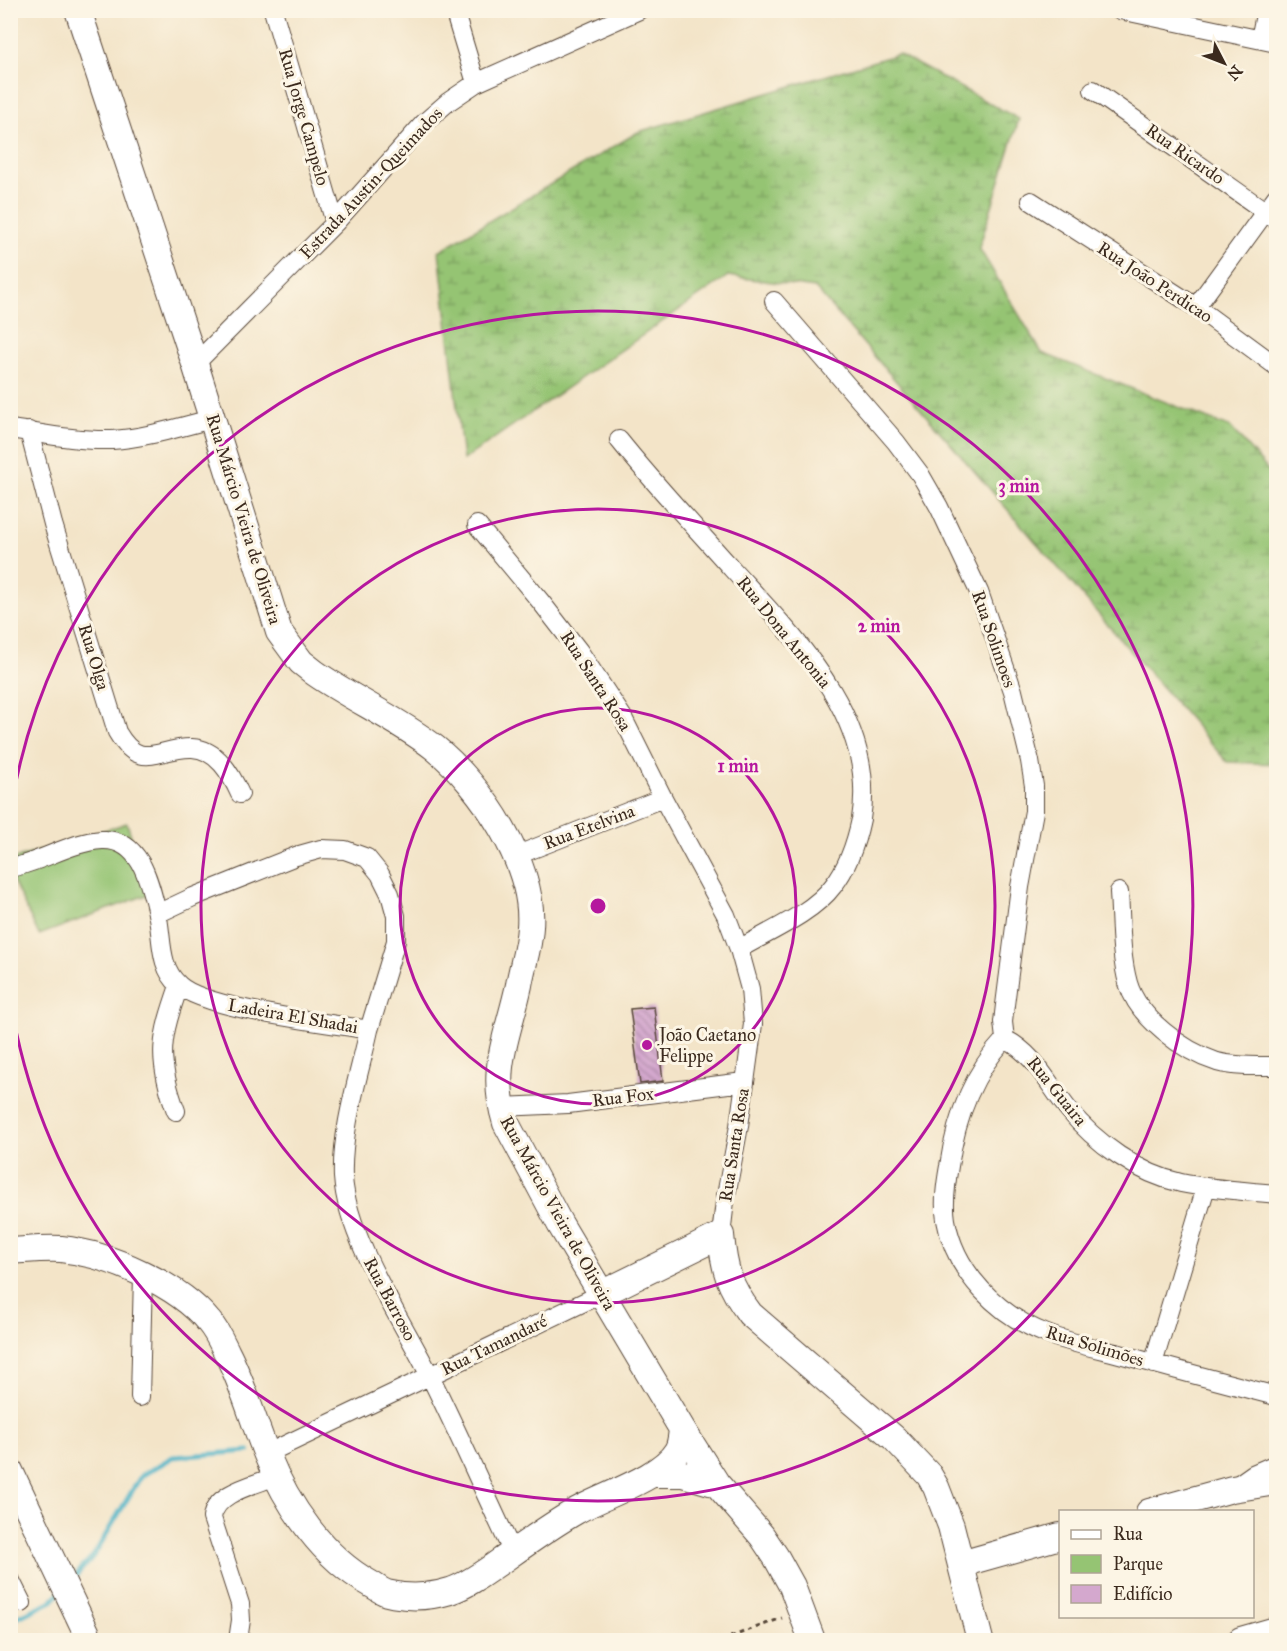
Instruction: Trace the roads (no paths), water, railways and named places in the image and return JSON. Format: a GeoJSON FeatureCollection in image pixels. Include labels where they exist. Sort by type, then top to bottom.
{"type":"FeatureCollection","features":[{"type":"Feature","properties":{"kind":"main road","name":"Rua Márcio Vieira de Oliveira"},"geometry":{"type":"LineString","coordinates":[[78,10],[195,364],[279,632],[288,647],[315,674],[435,748],[459,771],[480,798],[496,821],[515,856],[529,895],[530,927],[515,1004],[500,1056],[501,1107],[515,1141],[601,1293],[682,1429],[717,1484],[762,1536],[776,1557],[792,1586],[812,1641]]}},
{"type":"Feature","properties":{"kind":"main road","name":"Rua Tamandaré"},"geometry":{"type":"LineString","coordinates":[[601,1293],[722,1235]]}},
{"type":"Feature","properties":{"kind":"main road","name":"Rua Santa Rosa"},"geometry":{"type":"LineString","coordinates":[[722,1235],[725,1262],[734,1293],[750,1314],[894,1438],[929,1475],[942,1499],[980,1641]]}},
{"type":"Feature","properties":{"kind":"main road"},"geometry":{"type":"LineString","coordinates":[[10,1251],[60,1249],[92,1256],[143,1275],[192,1305],[210,1323],[241,1381],[271,1465],[312,1532],[355,1576],[386,1593],[419,1597],[451,1591],[476,1578],[574,1512],[601,1497],[653,1474],[678,1451],[682,1429]]}},
{"type":"Feature","properties":{"kind":"main road"},"geometry":{"type":"LineString","coordinates":[[10,1471],[90,1641]]}},
{"type":"Feature","properties":{"kind":"main road"},"geometry":{"type":"LineString","coordinates":[[653,1474],[683,1474],[717,1484]]}},
{"type":"Feature","properties":{"kind":"main road"},"geometry":{"type":"LineString","coordinates":[[1156,1510],[1275,1476]]}},
{"type":"Feature","properties":{"kind":"main road"},"geometry":{"type":"LineString","coordinates":[[961,1564],[1059,1536]]}},
{"type":"Feature","properties":{"kind":"main road"},"geometry":{"type":"LineString","coordinates":[[1241,1641],[1276,1630]]}},
{"type":"Feature","properties":{"kind":"street","name":"Rua Jorge Campelo"},"geometry":{"type":"LineString","coordinates":[[273,10],[335,223]]}},
{"type":"Feature","properties":{"kind":"street"},"geometry":{"type":"LineString","coordinates":[[454,10],[476,83]]}},
{"type":"Feature","properties":{"kind":"street","name":"Estrada Austin-Queimados"},"geometry":{"type":"LineString","coordinates":[[195,364],[335,223],[424,123],[448,102],[476,83],[639,10]]}},
{"type":"Feature","properties":{"kind":"street"},"geometry":{"type":"LineString","coordinates":[[1120,10],[1268,41],[1266,10]]}},
{"type":"Feature","properties":{"kind":"street","name":"Rua Ricardo"},"geometry":{"type":"LineString","coordinates":[[1093,90],[1273,209]]}},
{"type":"Feature","properties":{"kind":"street","name":"Rua João Perdicao"},"geometry":{"type":"LineString","coordinates":[[1031,201],[1196,307],[1276,366]]}},
{"type":"Feature","properties":{"kind":"street"},"geometry":{"type":"LineString","coordinates":[[1196,307],[1273,209]]}},
{"type":"Feature","properties":{"kind":"street","name":"Rua Solimoes"},"geometry":{"type":"LineString","coordinates":[[774,301],[896,442],[920,474],[939,507],[979,592],[1013,691],[1032,769],[1034,811],[1020,887],[1003,1022],[1005,1039]]}},
{"type":"Feature","properties":{"kind":"street"},"geometry":{"type":"LineString","coordinates":[[10,429],[110,440],[133,438],[212,419]]}},
{"type":"Feature","properties":{"kind":"street","name":"Rua Olga"},"geometry":{"type":"LineString","coordinates":[[29,431],[53,524],[117,732],[123,743],[133,752],[144,755],[157,756],[192,748],[207,752],[220,761],[232,776],[240,794]]}},
{"type":"Feature","properties":{"kind":"street","name":"Rua Dona Antonia"},"geometry":{"type":"LineString","coordinates":[[619,440],[812,661],[831,690],[848,723],[861,762],[863,804],[858,834],[847,863],[832,887],[810,908],[739,949]]}},
{"type":"Feature","properties":{"kind":"street","name":"Rua Santa Rosa"},"geometry":{"type":"LineString","coordinates":[[477,525],[579,651],[622,716],[726,915],[739,949],[750,989],[753,1024],[725,1201],[722,1235]]}},
{"type":"Feature","properties":{"kind":"street","name":"Rua Etelvina"},"geometry":{"type":"LineString","coordinates":[[515,856],[663,798]]}},
{"type":"Feature","properties":{"kind":"street"},"geometry":{"type":"LineString","coordinates":[[10,868],[90,842],[104,840],[117,842],[129,848],[137,857],[143,868],[157,914],[162,955],[169,973],[179,986],[168,1018],[163,1041],[162,1063],[176,1111]]}},
{"type":"Feature","properties":{"kind":"street","name":"Ladeira El Shadai"},"geometry":{"type":"LineString","coordinates":[[157,914],[193,897],[296,856],[321,849],[345,850],[367,858],[380,874],[390,894],[396,924],[396,941],[369,1030],[228,1004],[194,995],[179,986]]}},
{"type":"Feature","properties":{"kind":"street"},"geometry":{"type":"LineString","coordinates":[[1119,892],[1123,957],[1127,981],[1139,1007],[1164,1031],[1199,1054],[1218,1062],[1240,1066],[1276,1066]]}},
{"type":"Feature","properties":{"kind":"street","name":"Rua Barroso"},"geometry":{"type":"LineString","coordinates":[[369,1030],[345,1138],[343,1178],[351,1214],[364,1250],[429,1376],[513,1553]]}},
{"type":"Feature","properties":{"kind":"street","name":"Rua Guaira"},"geometry":{"type":"LineString","coordinates":[[1005,1039],[1019,1046],[1031,1057],[1069,1111],[1092,1134],[1118,1154],[1147,1170],[1179,1182],[1276,1194]]}},
{"type":"Feature","properties":{"kind":"street","name":"Rua Solimões"},"geometry":{"type":"LineString","coordinates":[[1005,1039],[990,1056],[970,1089],[951,1149],[945,1188],[946,1219],[954,1249],[969,1275],[984,1293],[1004,1310],[1047,1334],[1276,1396]]}},
{"type":"Feature","properties":{"kind":"street","name":"Rua Fox"},"geometry":{"type":"LineString","coordinates":[[501,1107],[568,1104],[744,1082]]}},
{"type":"Feature","properties":{"kind":"street"},"geometry":{"type":"LineString","coordinates":[[1153,1364],[1206,1187]]}},
{"type":"Feature","properties":{"kind":"street"},"geometry":{"type":"LineString","coordinates":[[140,1397],[143,1275]]}},
{"type":"Feature","properties":{"kind":"street","name":"Rua Tamandaré"},"geometry":{"type":"LineString","coordinates":[[237,1641],[240,1604],[212,1518],[213,1510],[227,1496],[271,1465],[429,1376],[601,1293]]}},
{"type":"Feature","properties":{"kind":"street"},"geometry":{"type":"LineString","coordinates":[[10,1579],[22,1603]]}},
{"type":"Feature","properties":{"kind":"waterway"},"geometry":{"type":"LineString","coordinates":[[71,1581],[94,1555],[141,1476],[173,1457],[249,1451]]}},
{"type":"Feature","properties":{"kind":"waterway"},"geometry":{"type":"LineString","coordinates":[[10,1621],[52,1601],[60,1592]]}},
{"type":"Feature","properties":{"kind":"place","name":"João Caetano Felippe"},"geometry":{"type":"Point","coordinates":[647,1045]}}]}
